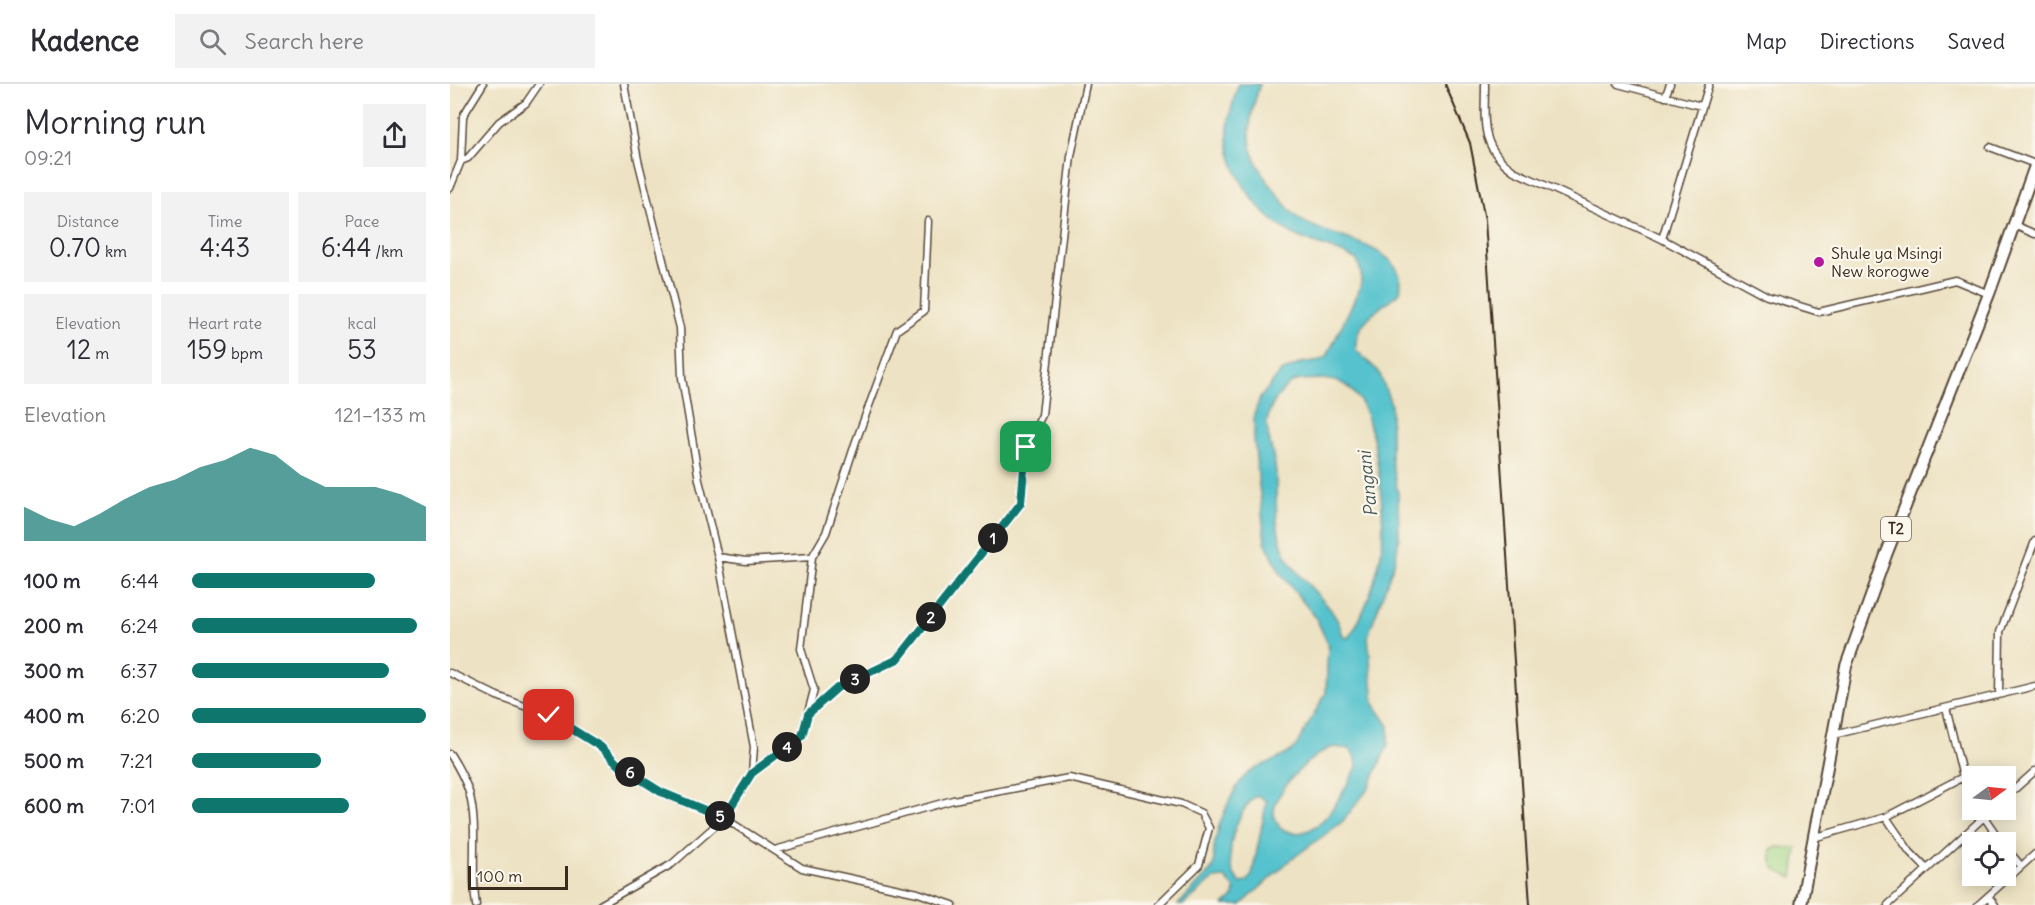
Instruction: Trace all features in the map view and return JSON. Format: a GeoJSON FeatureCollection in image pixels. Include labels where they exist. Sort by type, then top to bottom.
{"type":"FeatureCollection","features":[{"type":"Feature","properties":{"kind":"highway","name":"T2"},"geometry":{"type":"LineString","coordinates":[[1801,905],[1846,666],[1886,555],[1989,294],[2035,165]]}},
{"type":"Feature","properties":{"kind":"street"},"geometry":{"type":"LineString","coordinates":[[450,188],[461,161],[463,116],[483,84]]}},
{"type":"Feature","properties":{"kind":"street"},"geometry":{"type":"LineString","coordinates":[[461,161],[468,158],[499,122],[526,104],[539,84]]}},
{"type":"Feature","properties":{"kind":"street"},"geometry":{"type":"LineString","coordinates":[[624,84],[638,160],[680,328],[682,378],[699,480],[718,557],[754,747],[752,773]]}},
{"type":"Feature","properties":{"kind":"street"},"geometry":{"type":"LineString","coordinates":[[808,714],[837,688],[898,659],[1021,503],[1026,447],[1042,415],[1071,156],[1086,84]]}},
{"type":"Feature","properties":{"kind":"street"},"geometry":{"type":"LineString","coordinates":[[1485,84],[1485,134],[1498,160],[1514,171],[1662,239],[1767,296],[1819,312],[1955,280],[1989,294]]}},
{"type":"Feature","properties":{"kind":"street"},"geometry":{"type":"LineString","coordinates":[[1618,84],[1701,106]]}},
{"type":"Feature","properties":{"kind":"street"},"geometry":{"type":"LineString","coordinates":[[1665,97],[1670,84]]}},
{"type":"Feature","properties":{"kind":"street"},"geometry":{"type":"LineString","coordinates":[[1662,239],[1709,84]]}},
{"type":"Feature","properties":{"kind":"street"},"geometry":{"type":"LineString","coordinates":[[1990,147],[2035,165]]}},
{"type":"Feature","properties":{"kind":"street"},"geometry":{"type":"LineString","coordinates":[[600,905],[672,864],[724,818],[752,773],[802,736],[814,690],[801,649],[812,556],[826,533],[856,441],[897,330],[924,311],[928,221]]}},
{"type":"Feature","properties":{"kind":"street"},"geometry":{"type":"LineString","coordinates":[[2013,225],[2035,234]]}},
{"type":"Feature","properties":{"kind":"street"},"geometry":{"type":"LineString","coordinates":[[1999,694],[2000,632],[2035,541]]}},
{"type":"Feature","properties":{"kind":"street"},"geometry":{"type":"LineString","coordinates":[[718,557],[746,561],[812,556]]}},
{"type":"Feature","properties":{"kind":"street"},"geometry":{"type":"LineString","coordinates":[[450,673],[498,696],[549,715],[601,747],[621,767],[661,792],[724,818],[802,868],[918,893],[954,905]]}},
{"type":"Feature","properties":{"kind":"street"},"geometry":{"type":"LineString","coordinates":[[1833,735],[2035,686]]}},
{"type":"Feature","properties":{"kind":"street"},"geometry":{"type":"LineString","coordinates":[[1946,708],[1962,773]]}},
{"type":"Feature","properties":{"kind":"street"},"geometry":{"type":"LineString","coordinates":[[450,754],[469,792],[472,882],[476,905]]}},
{"type":"Feature","properties":{"kind":"street"},"geometry":{"type":"LineString","coordinates":[[2016,789],[2035,771]]}},
{"type":"Feature","properties":{"kind":"street"},"geometry":{"type":"LineString","coordinates":[[775,850],[953,800],[1070,778],[1181,804],[1201,813],[1209,828],[1199,865],[1158,905]]}},
{"type":"Feature","properties":{"kind":"street"},"geometry":{"type":"LineString","coordinates":[[1813,838],[1886,817],[1962,778]]}},
{"type":"Feature","properties":{"kind":"street"},"geometry":{"type":"LineString","coordinates":[[1886,817],[1910,852],[1927,869]]}},
{"type":"Feature","properties":{"kind":"street"},"geometry":{"type":"LineString","coordinates":[[1888,905],[1981,820]]}},
{"type":"Feature","properties":{"kind":"street"},"geometry":{"type":"LineString","coordinates":[[1978,905],[2035,854]]}},
{"type":"Feature","properties":{"kind":"street"},"geometry":{"type":"LineString","coordinates":[[2016,860],[2021,866]]}},
{"type":"Feature","properties":{"kind":"street"},"geometry":{"type":"LineString","coordinates":[[1988,896],[1995,905]]}},
{"type":"Feature","properties":{"kind":"green space"},"geometry":{"type":"Polygon","coordinates":[[[1777,847],[1797,848],[1793,878],[1773,866],[1772,850],[1777,847]]]}},
{"type":"Feature","properties":{"kind":"water"},"geometry":{"type":"Polygon","coordinates":[[[1238,84],[1260,84],[1250,127],[1252,151],[1264,176],[1289,209],[1298,218],[1311,225],[1380,253],[1392,263],[1400,276],[1400,292],[1370,316],[1359,331],[1356,340],[1356,350],[1379,372],[1391,404],[1391,459],[1398,493],[1399,539],[1395,560],[1368,636],[1374,704],[1389,726],[1388,745],[1368,789],[1342,822],[1289,861],[1241,905],[1224,905],[1234,896],[1235,889],[1225,878],[1214,879],[1183,905],[1178,905],[1213,868],[1218,831],[1226,808],[1244,777],[1295,748],[1326,693],[1328,644],[1316,618],[1281,574],[1265,541],[1254,439],[1254,415],[1260,398],[1281,372],[1301,363],[1321,360],[1327,356],[1361,286],[1361,272],[1357,260],[1301,238],[1280,226],[1257,204],[1247,190],[1232,160],[1229,145],[1228,129],[1238,84]],[[1319,379],[1299,380],[1290,384],[1280,393],[1269,412],[1267,425],[1276,474],[1278,528],[1288,559],[1326,604],[1339,624],[1343,636],[1348,638],[1369,598],[1381,554],[1383,519],[1379,471],[1363,406],[1347,386],[1339,382],[1319,379]],[[1334,747],[1306,764],[1280,795],[1275,805],[1274,815],[1280,828],[1294,833],[1306,831],[1317,825],[1327,816],[1344,791],[1357,767],[1356,758],[1350,749],[1334,747]],[[1258,795],[1250,802],[1237,824],[1230,850],[1234,874],[1241,883],[1247,882],[1252,875],[1266,805],[1266,801],[1258,795]]]}},
{"type":"Feature","properties":{"kind":"railway"},"geometry":{"type":"LineString","coordinates":[[1445,84],[1470,143],[1485,220],[1530,905]]}},
{"type":"Feature","properties":{"kind":"place","name":"Shule ya Msingi New korogwe"},"geometry":{"type":"Point","coordinates":[1819,262]}},
{"type":"Feature","properties":{"kind":"route"},"geometry":{"type":"LineString","coordinates":[[549,715],[601,747],[621,767],[661,792],[724,818],[752,773],[802,736],[808,714],[837,688],[898,659],[1021,503],[1026,447]]}},
{"type":"Feature","properties":{"kind":"water label","name":"Pangani"},"geometry":{"type":"Point","coordinates":[1368,484]}}]}
